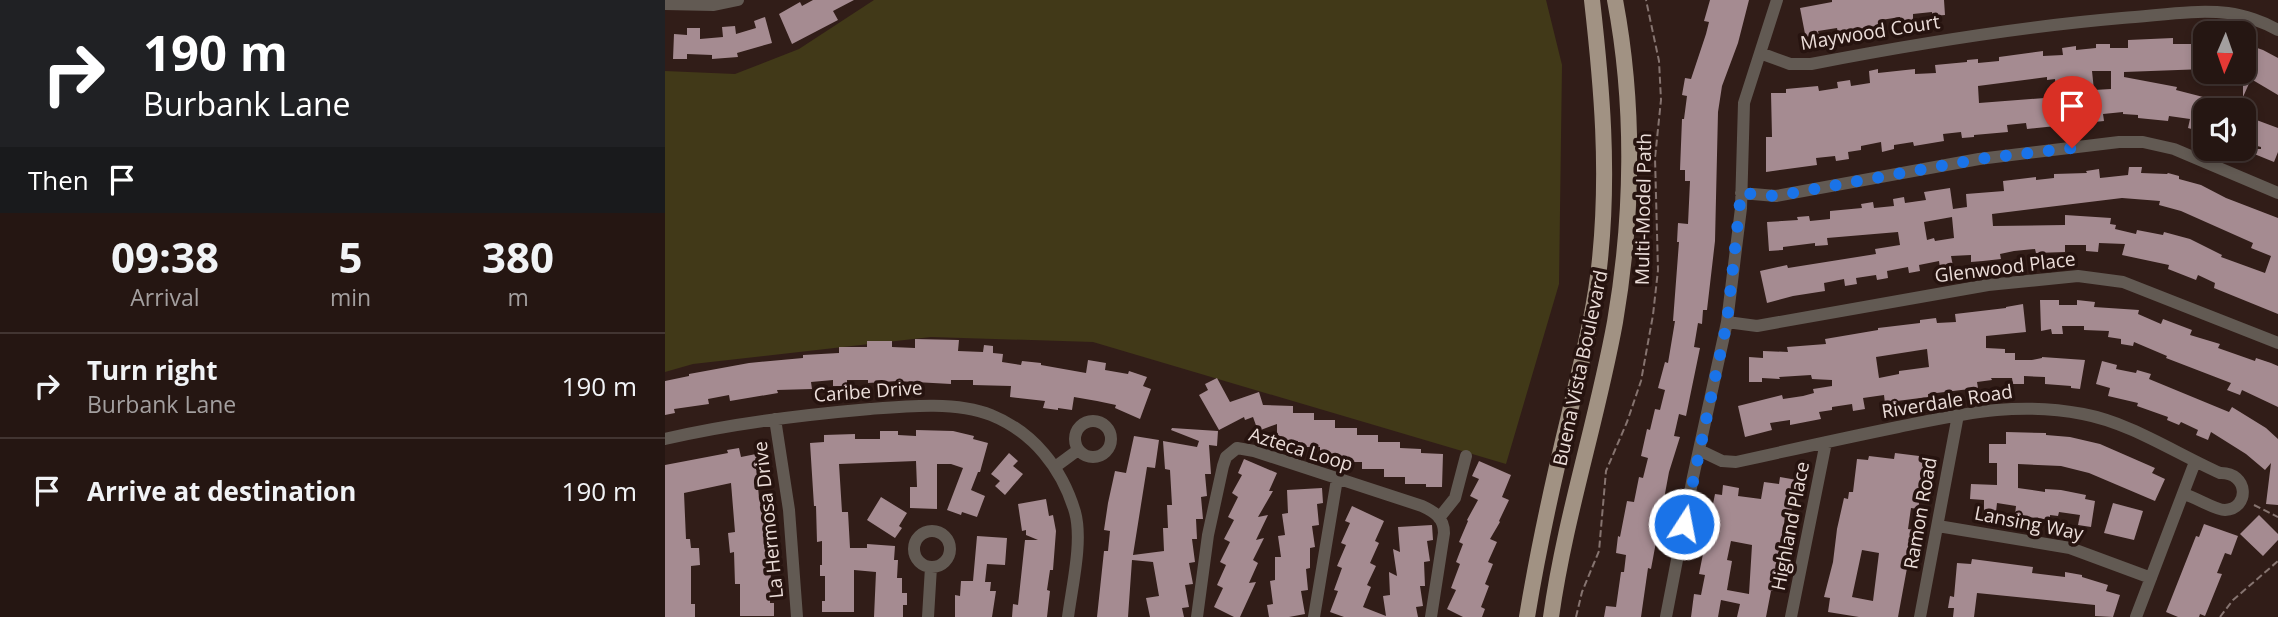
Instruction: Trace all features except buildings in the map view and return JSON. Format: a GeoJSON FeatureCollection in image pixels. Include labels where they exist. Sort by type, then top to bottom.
{"type":"FeatureCollection","features":[{"type":"Feature","properties":{"kind":"main road","name":"Buena Vista Boulevard"},"geometry":{"type":"LineString","coordinates":[[1527,617],[1540,535],[1584,350],[1600,261],[1605,130],[1592,0]]}},
{"type":"Feature","properties":{"kind":"main road","name":"Buena Vista Boulevard"},"geometry":{"type":"LineString","coordinates":[[1551,617],[1558,568],[1615,323],[1624,253],[1628,120],[1625,70],[1615,0]]}},
{"type":"Feature","properties":{"kind":"street"},"geometry":{"type":"LineString","coordinates":[[665,5],[714,5],[738,0]]}},
{"type":"Feature","properties":{"kind":"street"},"geometry":{"type":"LineString","coordinates":[[1666,617],[1727,322],[1741,193],[1744,103],[1777,0]]}},
{"type":"Feature","properties":{"kind":"street","name":"Maywood Court"},"geometry":{"type":"LineString","coordinates":[[1760,53],[1790,64],[1811,64],[1982,33],[2187,13],[2229,13],[2278,30]]}},
{"type":"Feature","properties":{"kind":"street"},"geometry":{"type":"LineString","coordinates":[[1741,193],[1776,196],[1979,159],[2119,142],[2143,142],[2174,149],[2278,193]]}},
{"type":"Feature","properties":{"kind":"street","name":"Glenwood Place"},"geometry":{"type":"LineString","coordinates":[[1727,322],[1757,326],[1988,285],[2078,276],[2123,282],[2278,343]]}},
{"type":"Feature","properties":{"kind":"street","name":"Caribe Drive"},"geometry":{"type":"LineString","coordinates":[[665,439],[775,419],[899,407],[965,409],[988,414],[1013,425],[1036,443],[1055,467],[1075,514],[1077,534],[1068,617]]}},
{"type":"Feature","properties":{"kind":"street","name":"Riverdale Road"},"geometry":{"type":"LineString","coordinates":[[1699,450],[1722,461],[1736,462],[1958,415],[2037,407],[2085,414],[2129,428],[2195,462],[2220,473],[2235,476],[2241,482],[2242,498]]}},
{"type":"Feature","properties":{"kind":"street","name":"Ramon Road"},"geometry":{"type":"LineString","coordinates":[[1920,617],[1958,415]]}},
{"type":"Feature","properties":{"kind":"street","name":"La Hermosa Drive"},"geometry":{"type":"LineString","coordinates":[[775,419],[789,510],[797,617]]}},
{"type":"Feature","properties":{"kind":"street","name":"Highland Place"},"geometry":{"type":"LineString","coordinates":[[1791,617],[1826,442]]}},
{"type":"Feature","properties":{"kind":"street","name":"Azteca Loop"},"geometry":{"type":"LineString","coordinates":[[1197,617],[1208,536],[1223,466],[1230,452],[1237,448],[1245,448],[1422,506],[1439,517]]}},
{"type":"Feature","properties":{"kind":"street"},"geometry":{"type":"LineString","coordinates":[[1055,467],[1078,450]]}},
{"type":"Feature","properties":{"kind":"street"},"geometry":{"type":"LineString","coordinates":[[1431,617],[1444,533],[1439,517],[1455,498],[1466,456]]}},
{"type":"Feature","properties":{"kind":"street"},"geometry":{"type":"LineString","coordinates":[[2136,617],[2195,462]]}},
{"type":"Feature","properties":{"kind":"street"},"geometry":{"type":"LineString","coordinates":[[1314,617],[1338,479]]}},
{"type":"Feature","properties":{"kind":"street"},"geometry":{"type":"LineString","coordinates":[[2183,494],[2221,510],[2230,509],[2242,498]]}},
{"type":"Feature","properties":{"kind":"street","name":"Lansing Way"},"geometry":{"type":"LineString","coordinates":[[1938,526],[2070,548],[2151,578]]}},
{"type":"Feature","properties":{"kind":"street"},"geometry":{"type":"LineString","coordinates":[[928,617],[932,567]]}},
{"type":"Feature","properties":{"kind":"path","name":"Multi-Model Path"},"geometry":{"type":"LineString","coordinates":[[1576,617],[1582,593],[1599,551],[1606,471],[1627,422],[1640,381],[1653,315],[1658,270],[1655,158],[1661,100],[1659,61],[1646,0]]}},
{"type":"Feature","properties":{"kind":"path"},"geometry":{"type":"LineString","coordinates":[[2242,498],[2278,517]]}},
{"type":"Feature","properties":{"kind":"path"},"geometry":{"type":"LineString","coordinates":[[2220,617],[2233,600],[2278,561]]}},
{"type":"Feature","properties":{"kind":"shaded area"},"geometry":{"type":"Polygon","coordinates":[[[874,0],[1546,0],[1562,65],[1559,284],[1506,464],[1093,342],[931,337],[693,364],[665,372],[665,71],[735,74],[799,49],[874,0]]]}},
{"type":"Feature","properties":{"kind":"route"},"geometry":{"type":"LineString","coordinates":[[1684,524],[1727,322],[1741,193],[1776,196],[1979,159],[2072,148]]}}]}
